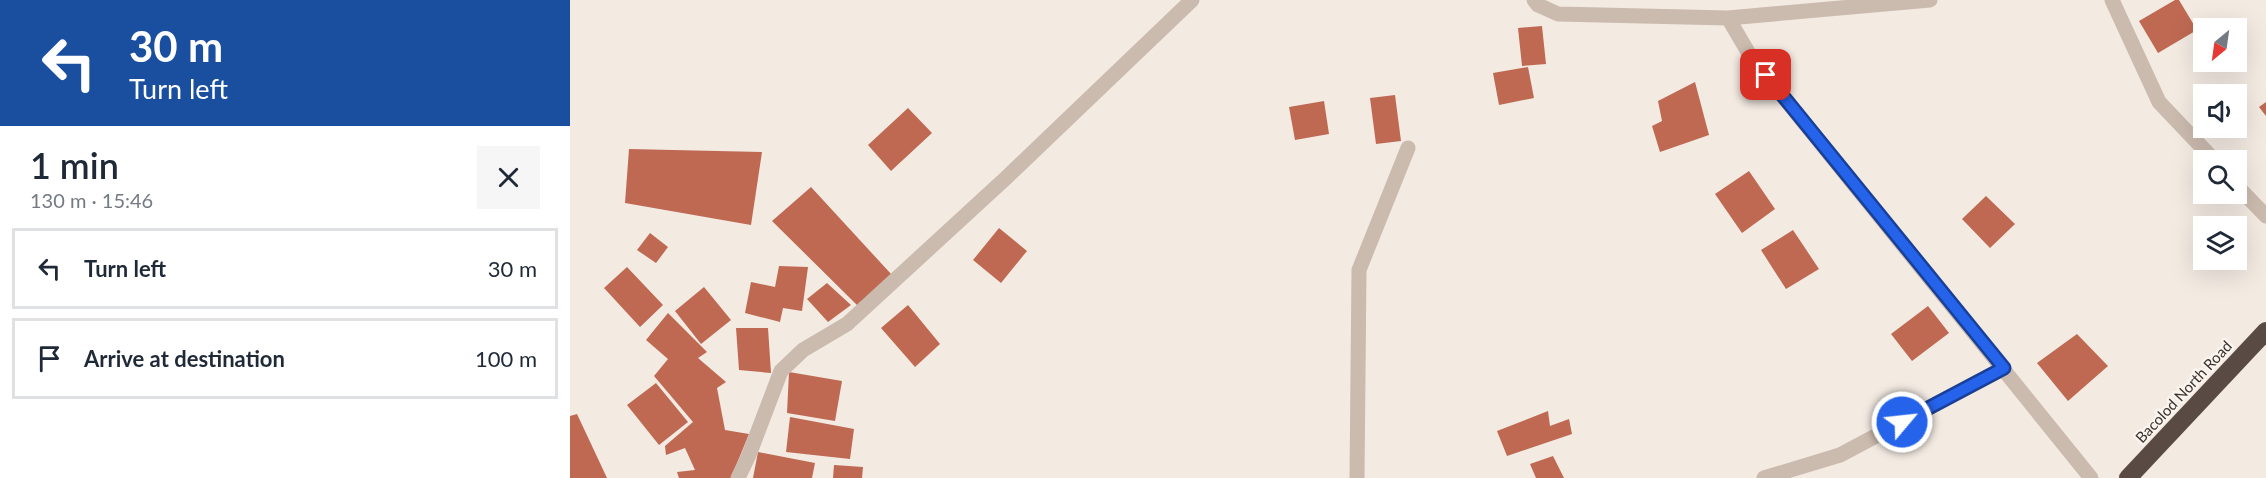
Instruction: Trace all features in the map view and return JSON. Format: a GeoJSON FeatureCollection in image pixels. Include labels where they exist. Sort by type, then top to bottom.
{"type":"FeatureCollection","features":[{"type":"Feature","properties":{"kind":"highway","name":"Bacolod North Road"},"geometry":{"type":"LineString","coordinates":[[2128,478],[2266,331]]}},
{"type":"Feature","properties":{"kind":"street"},"geometry":{"type":"LineString","coordinates":[[738,478],[781,371],[803,350],[848,324],[1007,177],[1192,0]]}},
{"type":"Feature","properties":{"kind":"street"},"geometry":{"type":"LineString","coordinates":[[1534,0],[1538,5],[1558,14],[1728,18],[1930,0]]}},
{"type":"Feature","properties":{"kind":"street"},"geometry":{"type":"LineString","coordinates":[[2112,0],[2159,102],[2205,150]]}},
{"type":"Feature","properties":{"kind":"street"},"geometry":{"type":"LineString","coordinates":[[1728,18],[1751,57],[2091,478]]}},
{"type":"Feature","properties":{"kind":"street"},"geometry":{"type":"LineString","coordinates":[[1357,478],[1359,270],[1408,148]]}},
{"type":"Feature","properties":{"kind":"street"},"geometry":{"type":"LineString","coordinates":[[2247,196],[2266,216]]}},
{"type":"Feature","properties":{"kind":"street"},"geometry":{"type":"LineString","coordinates":[[1764,478],[1840,455],[2004,368]]}},
{"type":"Feature","properties":{"kind":"building"},"geometry":{"type":"Polygon","coordinates":[[[2175,0],[2179,0],[2193,23],[2193,32],[2158,53],[2139,21],[2175,0]]]}},
{"type":"Feature","properties":{"kind":"building"},"geometry":{"type":"Polygon","coordinates":[[[1542,26],[1546,64],[1522,66],[1518,28],[1542,26]]]}},
{"type":"Feature","properties":{"kind":"building"},"geometry":{"type":"Polygon","coordinates":[[[1528,67],[1534,98],[1499,105],[1493,73],[1528,67]]]}},
{"type":"Feature","properties":{"kind":"building"},"geometry":{"type":"Polygon","coordinates":[[[1695,82],[1709,135],[1660,152],[1652,126],[1662,121],[1658,101],[1695,82]]]}},
{"type":"Feature","properties":{"kind":"building"},"geometry":{"type":"Polygon","coordinates":[[[1395,95],[1401,141],[1376,144],[1370,98],[1395,95]]]}},
{"type":"Feature","properties":{"kind":"building"},"geometry":{"type":"Polygon","coordinates":[[[1324,101],[1329,134],[1295,140],[1289,107],[1324,101]]]}},
{"type":"Feature","properties":{"kind":"building"},"geometry":{"type":"Polygon","coordinates":[[[2266,102],[2266,116],[2259,107],[2266,102]]]}},
{"type":"Feature","properties":{"kind":"building"},"geometry":{"type":"Polygon","coordinates":[[[908,108],[932,133],[891,171],[868,145],[908,108]]]}},
{"type":"Feature","properties":{"kind":"building"},"geometry":{"type":"Polygon","coordinates":[[[629,149],[762,152],[751,225],[625,203],[629,149]]]}},
{"type":"Feature","properties":{"kind":"building"},"geometry":{"type":"Polygon","coordinates":[[[1749,171],[1775,209],[1742,233],[1715,194],[1749,171]]]}},
{"type":"Feature","properties":{"kind":"building"},"geometry":{"type":"Polygon","coordinates":[[[811,187],[892,275],[857,305],[772,221],[811,187]]]}},
{"type":"Feature","properties":{"kind":"building"},"geometry":{"type":"Polygon","coordinates":[[[1986,196],[2015,224],[1990,248],[1962,219],[1986,196]]]}},
{"type":"Feature","properties":{"kind":"building"},"geometry":{"type":"Polygon","coordinates":[[[999,228],[1027,251],[1001,283],[973,260],[999,228]]]}},
{"type":"Feature","properties":{"kind":"building"},"geometry":{"type":"Polygon","coordinates":[[[1793,230],[1819,269],[1786,289],[1761,250],[1793,230]]]}},
{"type":"Feature","properties":{"kind":"building"},"geometry":{"type":"Polygon","coordinates":[[[650,233],[668,247],[656,263],[637,250],[650,233]]]}},
{"type":"Feature","properties":{"kind":"building"},"geometry":{"type":"Polygon","coordinates":[[[779,266],[808,267],[802,311],[783,308],[780,322],[745,313],[751,282],[775,287],[779,266]]]}},
{"type":"Feature","properties":{"kind":"building"},"geometry":{"type":"Polygon","coordinates":[[[627,267],[663,305],[640,327],[604,288],[627,267]]]}},
{"type":"Feature","properties":{"kind":"building"},"geometry":{"type":"Polygon","coordinates":[[[827,283],[851,305],[828,322],[807,299],[827,283]]]}},
{"type":"Feature","properties":{"kind":"building"},"geometry":{"type":"Polygon","coordinates":[[[704,287],[731,320],[701,344],[675,311],[704,287]]]}},
{"type":"Feature","properties":{"kind":"building"},"geometry":{"type":"Polygon","coordinates":[[[908,305],[940,344],[915,367],[881,328],[908,305]]]}},
{"type":"Feature","properties":{"kind":"building"},"geometry":{"type":"Polygon","coordinates":[[[1928,306],[1949,333],[1912,361],[1891,334],[1928,306]]]}},
{"type":"Feature","properties":{"kind":"building"},"geometry":{"type":"Polygon","coordinates":[[[668,313],[707,352],[698,358],[726,382],[717,388],[725,430],[749,434],[731,478],[679,478],[677,472],[695,470],[685,448],[666,455],[665,446],[693,422],[654,376],[668,359],[646,340],[668,313]]]}},
{"type":"Feature","properties":{"kind":"building"},"geometry":{"type":"Polygon","coordinates":[[[736,328],[768,328],[771,373],[739,370],[736,328]]]}},
{"type":"Feature","properties":{"kind":"building"},"geometry":{"type":"Polygon","coordinates":[[[2077,334],[2108,366],[2068,401],[2037,363],[2077,334]]]}},
{"type":"Feature","properties":{"kind":"building"},"geometry":{"type":"Polygon","coordinates":[[[789,372],[842,381],[835,421],[787,413],[789,372]]]}},
{"type":"Feature","properties":{"kind":"building"},"geometry":{"type":"Polygon","coordinates":[[[656,383],[688,422],[659,445],[627,405],[656,383]]]}},
{"type":"Feature","properties":{"kind":"building"},"geometry":{"type":"Polygon","coordinates":[[[1548,411],[1550,426],[1569,419],[1572,434],[1507,456],[1497,431],[1548,411]]]}},
{"type":"Feature","properties":{"kind":"building"},"geometry":{"type":"Polygon","coordinates":[[[577,414],[607,478],[570,478],[570,416],[577,414]]]}},
{"type":"Feature","properties":{"kind":"building"},"geometry":{"type":"Polygon","coordinates":[[[790,417],[854,429],[850,459],[786,452],[790,417]]]}},
{"type":"Feature","properties":{"kind":"building"},"geometry":{"type":"Polygon","coordinates":[[[758,452],[815,463],[812,478],[753,478],[758,452]]]}},
{"type":"Feature","properties":{"kind":"building"},"geometry":{"type":"Polygon","coordinates":[[[1553,456],[1564,478],[1536,478],[1530,464],[1553,456]]]}},
{"type":"Feature","properties":{"kind":"building"},"geometry":{"type":"Polygon","coordinates":[[[834,465],[863,467],[862,478],[833,478],[834,465]]]}},
{"type":"Feature","properties":{"kind":"route"},"geometry":{"type":"LineString","coordinates":[[1766,75],[2004,368],[1902,422]]}}]}
